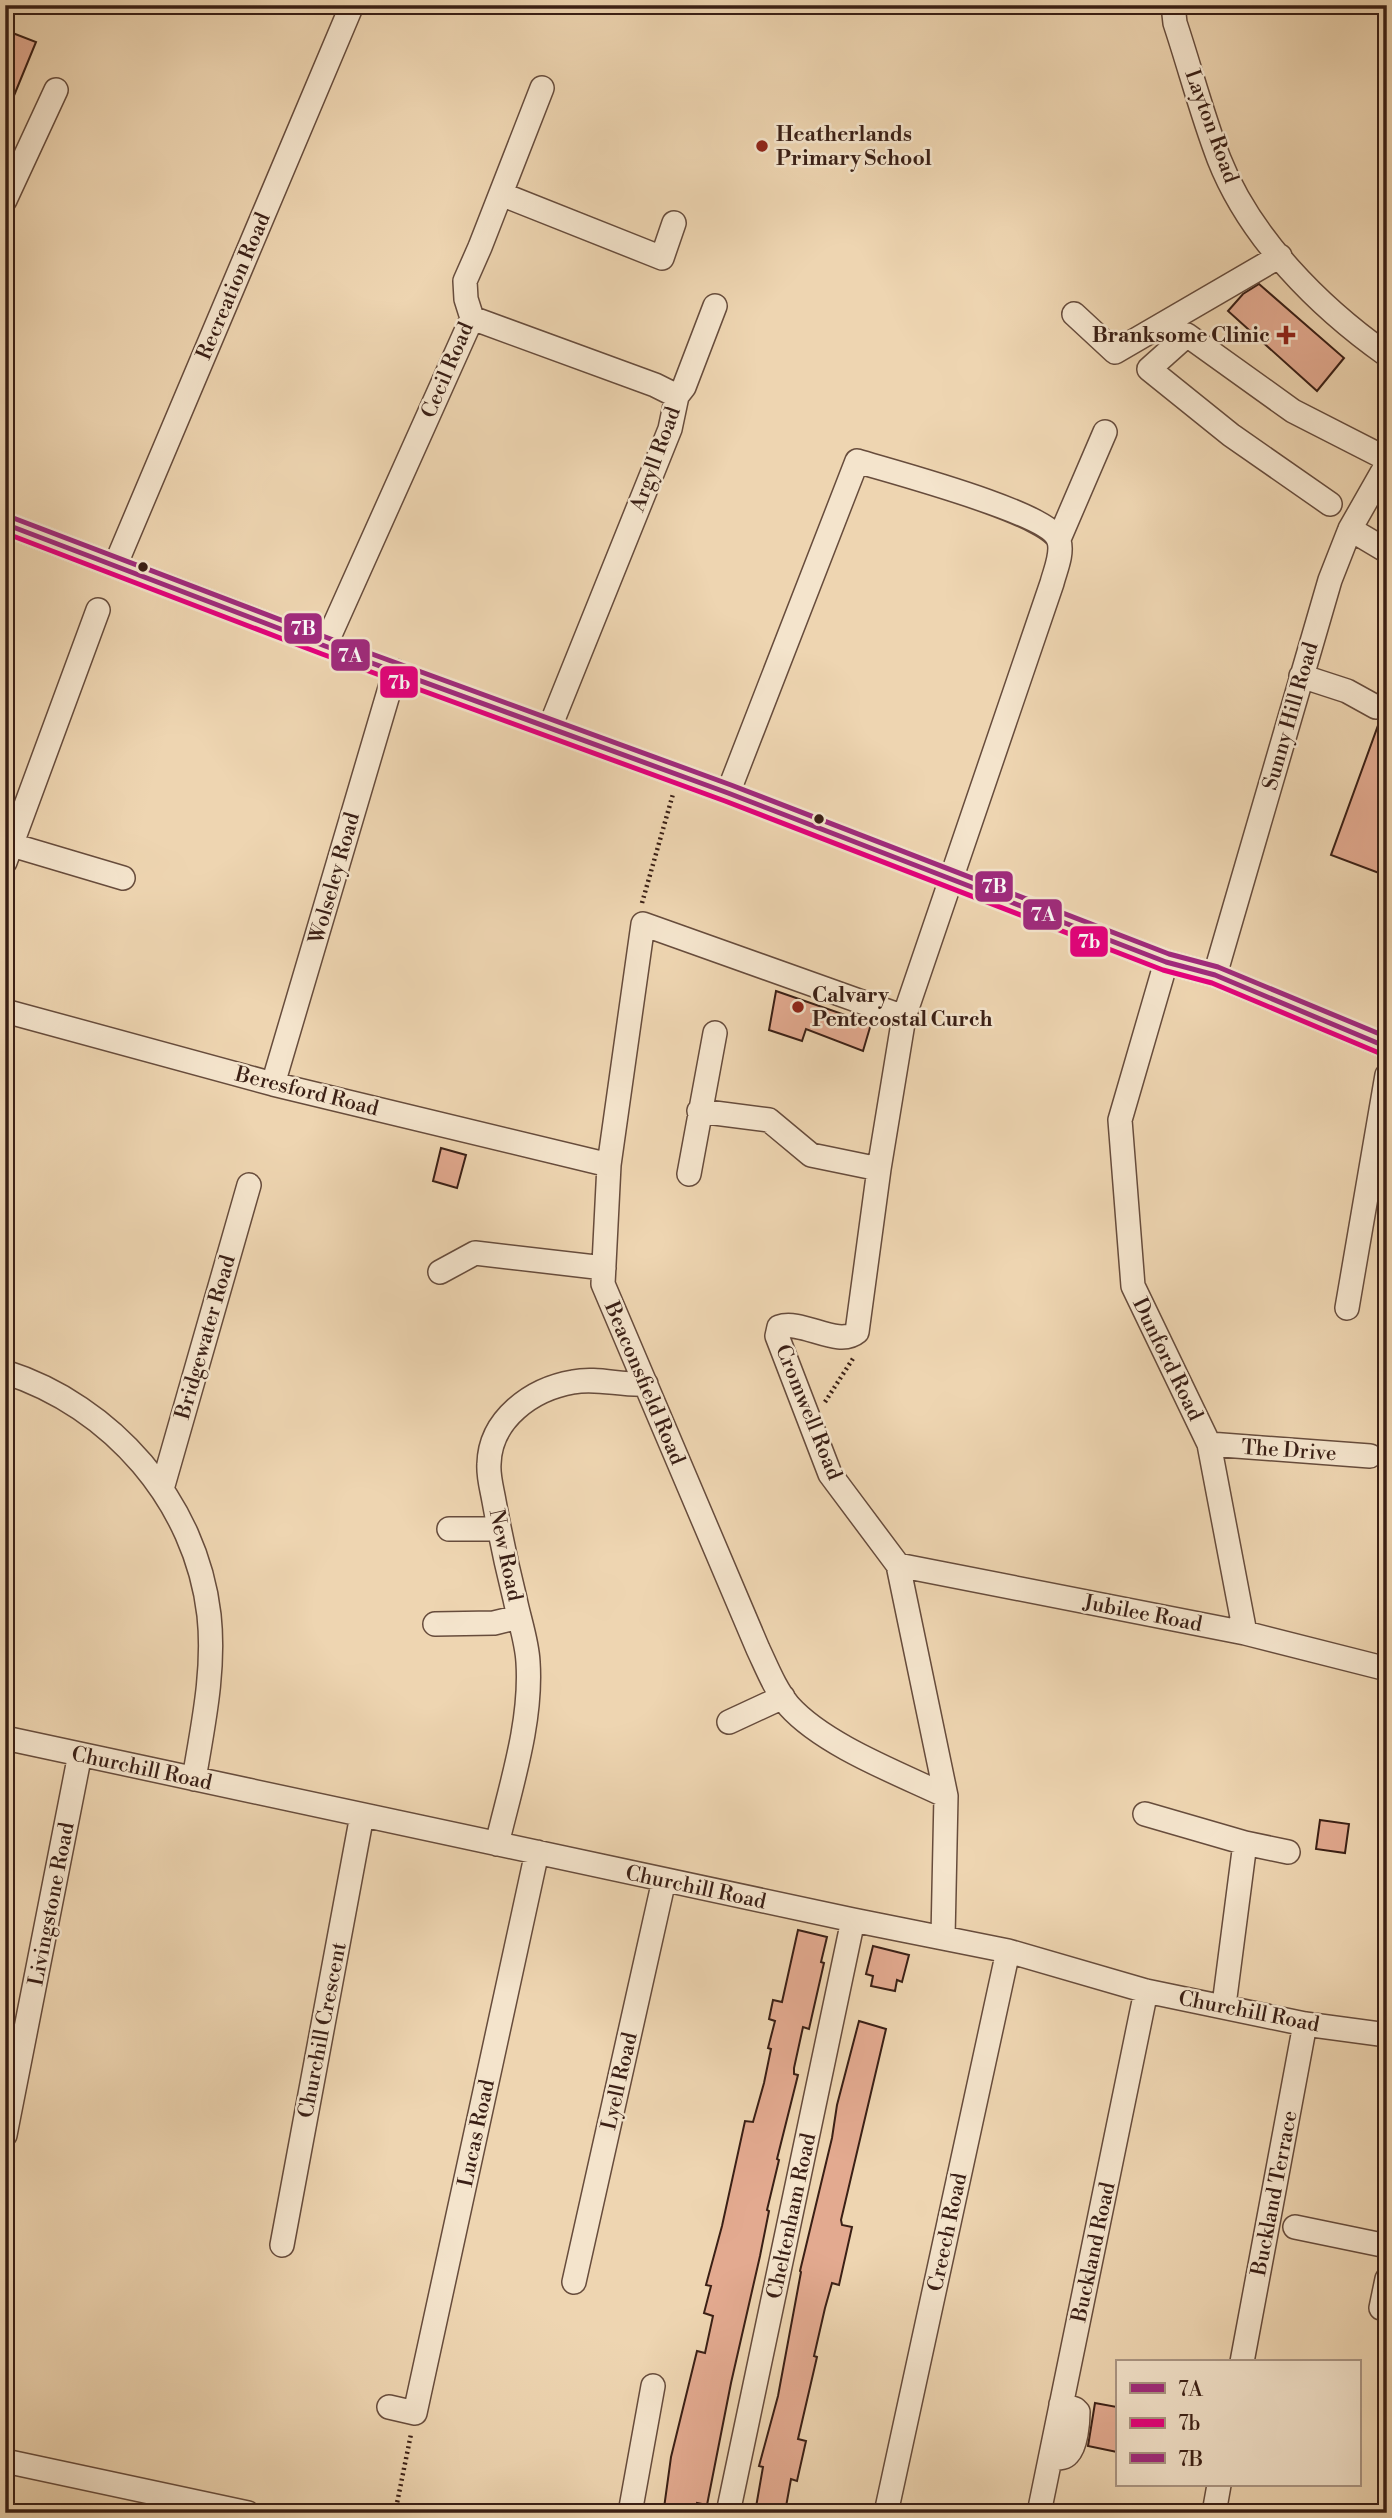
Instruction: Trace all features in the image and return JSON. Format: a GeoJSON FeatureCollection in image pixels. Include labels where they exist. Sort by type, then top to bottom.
{"type":"FeatureCollection","features":[{"type":"Feature","properties":{"kind":"street","name":"Recreation Road"},"geometry":{"type":"LineString","coordinates":[[115,566],[352,5]]}},
{"type":"Feature","properties":{"kind":"street","name":"Layton Road"},"geometry":{"type":"LineString","coordinates":[[1173,5],[1175,23],[1220,161],[1253,222],[1294,275],[1331,310],[1387,355]]}},
{"type":"Feature","properties":{"kind":"street","name":"Cecil Road"},"geometry":{"type":"LineString","coordinates":[[325,646],[472,318],[466,299],[465,281],[542,88]]}},
{"type":"Feature","properties":{"kind":"street"},"geometry":{"type":"LineString","coordinates":[[5,200],[15,153],[56,90]]}},
{"type":"Feature","properties":{"kind":"street"},"geometry":{"type":"LineString","coordinates":[[501,194],[662,258],[674,223]]}},
{"type":"Feature","properties":{"kind":"street"},"geometry":{"type":"LineString","coordinates":[[1074,314],[1115,352],[1280,256]]}},
{"type":"Feature","properties":{"kind":"street"},"geometry":{"type":"LineString","coordinates":[[677,396],[684,387],[715,306]]}},
{"type":"Feature","properties":{"kind":"street","name":"Argyll Road"},"geometry":{"type":"LineString","coordinates":[[472,318],[655,385],[677,396],[670,429],[550,727]]}},
{"type":"Feature","properties":{"kind":"street"},"geometry":{"type":"LineString","coordinates":[[1329,504],[1231,435],[1149,369],[1187,335],[1293,411],[1387,458]]}},
{"type":"Feature","properties":{"kind":"street"},"geometry":{"type":"LineString","coordinates":[[853,1336],[858,1325],[879,1169],[904,1017],[1052,583],[1060,551],[1059,539],[1105,432]]}},
{"type":"Feature","properties":{"kind":"street"},"geometry":{"type":"LineString","coordinates":[[728,793],[856,461],[1002,505],[1052,531],[1059,539]]}},
{"type":"Feature","properties":{"kind":"street","name":"Sunny Hill Road"},"geometry":{"type":"LineString","coordinates":[[1215,975],[1330,580],[1350,528],[1387,464]]}},
{"type":"Feature","properties":{"kind":"street"},"geometry":{"type":"LineString","coordinates":[[5,524],[325,646],[680,774],[1166,962],[1215,975],[1387,1047]]}},
{"type":"Feature","properties":{"kind":"street"},"geometry":{"type":"LineString","coordinates":[[1350,528],[1387,551]]}},
{"type":"Feature","properties":{"kind":"street"},"geometry":{"type":"LineString","coordinates":[[98,610],[8,854],[124,878]]}},
{"type":"Feature","properties":{"kind":"street","name":"Wolseley Road"},"geometry":{"type":"LineString","coordinates":[[273,1084],[395,671]]}},
{"type":"Feature","properties":{"kind":"street"},"geometry":{"type":"LineString","coordinates":[[1301,676],[1347,691],[1376,707]]}},
{"type":"Feature","properties":{"kind":"street"},"geometry":{"type":"LineString","coordinates":[[643,924],[904,1017]]}},
{"type":"Feature","properties":{"kind":"street","name":"Beaconsfield Road"},"geometry":{"type":"LineString","coordinates":[[643,924],[610,1165],[603,1284],[772,1681],[802,1718],[848,1749],[946,1797]]}},
{"type":"Feature","properties":{"kind":"street","name":"Dunford Road"},"geometry":{"type":"LineString","coordinates":[[1166,962],[1120,1120],[1133,1286],[1209,1444],[1245,1633]]}},
{"type":"Feature","properties":{"kind":"street","name":"Beresford Road"},"geometry":{"type":"LineString","coordinates":[[5,1011],[273,1084],[610,1165]]}},
{"type":"Feature","properties":{"kind":"street"},"geometry":{"type":"LineString","coordinates":[[689,1174],[715,1033]]}},
{"type":"Feature","properties":{"kind":"street"},"geometry":{"type":"LineString","coordinates":[[1347,1308],[1387,1075]]}},
{"type":"Feature","properties":{"kind":"street"},"geometry":{"type":"LineString","coordinates":[[699,1111],[769,1120],[811,1155],[879,1169]]}},
{"type":"Feature","properties":{"kind":"street","name":"Bridgewater Road"},"geometry":{"type":"LineString","coordinates":[[162,1489],[249,1185]]}},
{"type":"Feature","properties":{"kind":"street"},"geometry":{"type":"LineString","coordinates":[[440,1272],[475,1253],[604,1268]]}},
{"type":"Feature","properties":{"kind":"street","name":"Cromwell Road"},"geometry":{"type":"LineString","coordinates":[[853,1336],[831,1335],[793,1325],[779,1327],[778,1336],[830,1474],[898,1565],[946,1797],[943,1937]]}},
{"type":"Feature","properties":{"kind":"street"},"geometry":{"type":"LineString","coordinates":[[5,1372],[31,1380],[81,1408],[125,1444],[162,1489],[176,1512],[197,1563],[209,1617],[210,1665],[194,1779]]}},
{"type":"Feature","properties":{"kind":"street","name":"New Road"},"geometry":{"type":"LineString","coordinates":[[497,1844],[524,1726],[529,1681],[528,1658],[488,1466],[498,1431],[513,1410],[544,1390],[574,1381],[646,1384]]}},
{"type":"Feature","properties":{"kind":"street","name":"The Drive"},"geometry":{"type":"LineString","coordinates":[[1209,1444],[1370,1456]]}},
{"type":"Feature","properties":{"kind":"street"},"geometry":{"type":"LineString","coordinates":[[449,1529],[499,1529]]}},
{"type":"Feature","properties":{"kind":"street","name":"Jubilee Road"},"geometry":{"type":"LineString","coordinates":[[898,1565],[1245,1633],[1387,1669]]}},
{"type":"Feature","properties":{"kind":"street"},"geometry":{"type":"LineString","coordinates":[[435,1624],[494,1623],[519,1617]]}},
{"type":"Feature","properties":{"kind":"street"},"geometry":{"type":"LineString","coordinates":[[729,1722],[783,1697]]}},
{"type":"Feature","properties":{"kind":"street","name":"Churchill Road"},"geometry":{"type":"LineString","coordinates":[[5,1738],[1008,1951],[1146,1990],[1305,2024],[1387,2035]]}},
{"type":"Feature","properties":{"kind":"street","name":"Livingstone Road"},"geometry":{"type":"LineString","coordinates":[[5,2135],[9,2098],[79,1754]]}},
{"type":"Feature","properties":{"kind":"street"},"geometry":{"type":"LineString","coordinates":[[1144,1814],[1245,1843],[1288,1852]]}},
{"type":"Feature","properties":{"kind":"street","name":"Churchill Crescent"},"geometry":{"type":"LineString","coordinates":[[282,2245],[362,1815]]}},
{"type":"Feature","properties":{"kind":"street"},"geometry":{"type":"LineString","coordinates":[[1224,2005],[1245,1843]]}},
{"type":"Feature","properties":{"kind":"street","name":"Lucas Road"},"geometry":{"type":"LineString","coordinates":[[415,2413],[537,1853]]}},
{"type":"Feature","properties":{"kind":"street","name":"Lyell Road"},"geometry":{"type":"LineString","coordinates":[[574,2282],[664,1880]]}},
{"type":"Feature","properties":{"kind":"street","name":"Cheltenham Road"},"geometry":{"type":"LineString","coordinates":[[728,2513],[853,1920]]}},
{"type":"Feature","properties":{"kind":"street","name":"Creech Road"},"geometry":{"type":"LineString","coordinates":[[886,2513],[1008,1951]]}},
{"type":"Feature","properties":{"kind":"street","name":"Buckland Road"},"geometry":{"type":"LineString","coordinates":[[1039,2513],[1146,1990]]}},
{"type":"Feature","properties":{"kind":"street","name":"Buckland Terrace"},"geometry":{"type":"LineString","coordinates":[[1242,2360],[1305,2024]]}},
{"type":"Feature","properties":{"kind":"street"},"geometry":{"type":"LineString","coordinates":[[1295,2227],[1387,2246]]}},
{"type":"Feature","properties":{"kind":"street"},"geometry":{"type":"LineString","coordinates":[[1381,2308],[1387,2279]]}},
{"type":"Feature","properties":{"kind":"street"},"geometry":{"type":"LineString","coordinates":[[630,2513],[653,2386]]}},
{"type":"Feature","properties":{"kind":"street"},"geometry":{"type":"LineString","coordinates":[[389,2407],[415,2413]]}},
{"type":"Feature","properties":{"kind":"street"},"geometry":{"type":"LineString","coordinates":[[5,2461],[248,2513]]}},
{"type":"Feature","properties":{"kind":"street"},"geometry":{"type":"LineString","coordinates":[[1214,2513],[1219,2486]]}},
{"type":"Feature","properties":{"kind":"path"},"geometry":{"type":"LineString","coordinates":[[643,924],[639,915],[649,872],[680,774]]}},
{"type":"Feature","properties":{"kind":"path"},"geometry":{"type":"LineString","coordinates":[[810,1421],[849,1367],[856,1352],[853,1336]]}},
{"type":"Feature","properties":{"kind":"path"},"geometry":{"type":"LineString","coordinates":[[395,2513],[415,2413]]}},
{"type":"Feature","properties":{"kind":"building"},"geometry":{"type":"Polygon","coordinates":[[[10,32],[36,42],[6,115],[5,44],[10,32]]]}},
{"type":"Feature","properties":{"kind":"building","name":"Branksome Clinic"},"geometry":{"type":"Polygon","coordinates":[[[1259,284],[1344,358],[1317,391],[1228,311],[1243,294],[1259,284]]]}},
{"type":"Feature","properties":{"kind":"building"},"geometry":{"type":"Polygon","coordinates":[[[1387,715],[1387,876],[1331,855],[1380,720],[1387,715]]]}},
{"type":"Feature","properties":{"kind":"building","name":"Calvary Pentecostal Curch"},"geometry":{"type":"Polygon","coordinates":[[[776,991],[871,1024],[863,1051],[806,1029],[802,1041],[769,1030],[776,991]]]}},
{"type":"Feature","properties":{"kind":"building"},"geometry":{"type":"Polygon","coordinates":[[[441,1148],[466,1155],[457,1188],[433,1181],[441,1148]]]}},
{"type":"Feature","properties":{"kind":"building"},"geometry":{"type":"Polygon","coordinates":[[[1320,1820],[1349,1824],[1345,1853],[1316,1849],[1320,1820]]]}},
{"type":"Feature","properties":{"kind":"building"},"geometry":{"type":"Polygon","coordinates":[[[798,1930],[827,1937],[821,1962],[824,1963],[809,2029],[803,2027],[794,2068],[794,2074],[798,2075],[777,2159],[779,2160],[760,2256],[707,2505],[697,2503],[695,2513],[686,2513],[664,2508],[671,2457],[697,2351],[705,2353],[713,2316],[704,2313],[711,2286],[706,2285],[745,2121],[753,2122],[764,2083],[771,2049],[768,2048],[775,2021],[769,2019],[773,2000],[782,2002],[798,1930]]]}},
{"type":"Feature","properties":{"kind":"building"},"geometry":{"type":"Polygon","coordinates":[[[873,1946],[909,1955],[902,1982],[897,1980],[895,1991],[871,1986],[873,1976],[866,1974],[873,1946]]]}},
{"type":"Feature","properties":{"kind":"building"},"geometry":{"type":"Polygon","coordinates":[[[859,2021],[886,2029],[841,2220],[842,2225],[852,2227],[839,2285],[832,2283],[814,2356],[817,2357],[798,2439],[806,2441],[797,2481],[791,2479],[785,2512],[756,2507],[763,2467],[759,2466],[778,2396],[800,2271],[832,2138],[837,2105],[859,2021]]]}},
{"type":"Feature","properties":{"kind":"building"},"geometry":{"type":"Polygon","coordinates":[[[1095,2403],[1116,2407],[1116,2452],[1088,2446],[1095,2403]]]}},
{"type":"Feature","properties":{"kind":"transit line","name":"7B"},"geometry":{"type":"LineString","coordinates":[[8,516],[328,638],[731,785],[1169,954],[1218,967],[1387,1037]]}},
{"type":"Feature","properties":{"kind":"transit line","name":"7A"},"geometry":{"type":"LineString","coordinates":[[5,524],[325,646],[728,793],[1166,962],[1215,975],[1387,1047]]}},
{"type":"Feature","properties":{"kind":"transit line","name":"7b"},"geometry":{"type":"LineString","coordinates":[[5,533],[322,654],[725,801],[1163,970],[1212,983],[1384,1055]]}},
{"type":"Feature","properties":{"kind":"place","name":"Heatherlands Primary School"},"geometry":{"type":"Point","coordinates":[762,146]}},
{"type":"Feature","properties":{"kind":"place","name":"Branksome Clinic"},"geometry":{"type":"Point","coordinates":[1286,335]}},
{"type":"Feature","properties":{"kind":"place","name":"Calvary Pentecostal Curch"},"geometry":{"type":"Point","coordinates":[798,1007]}}]}
